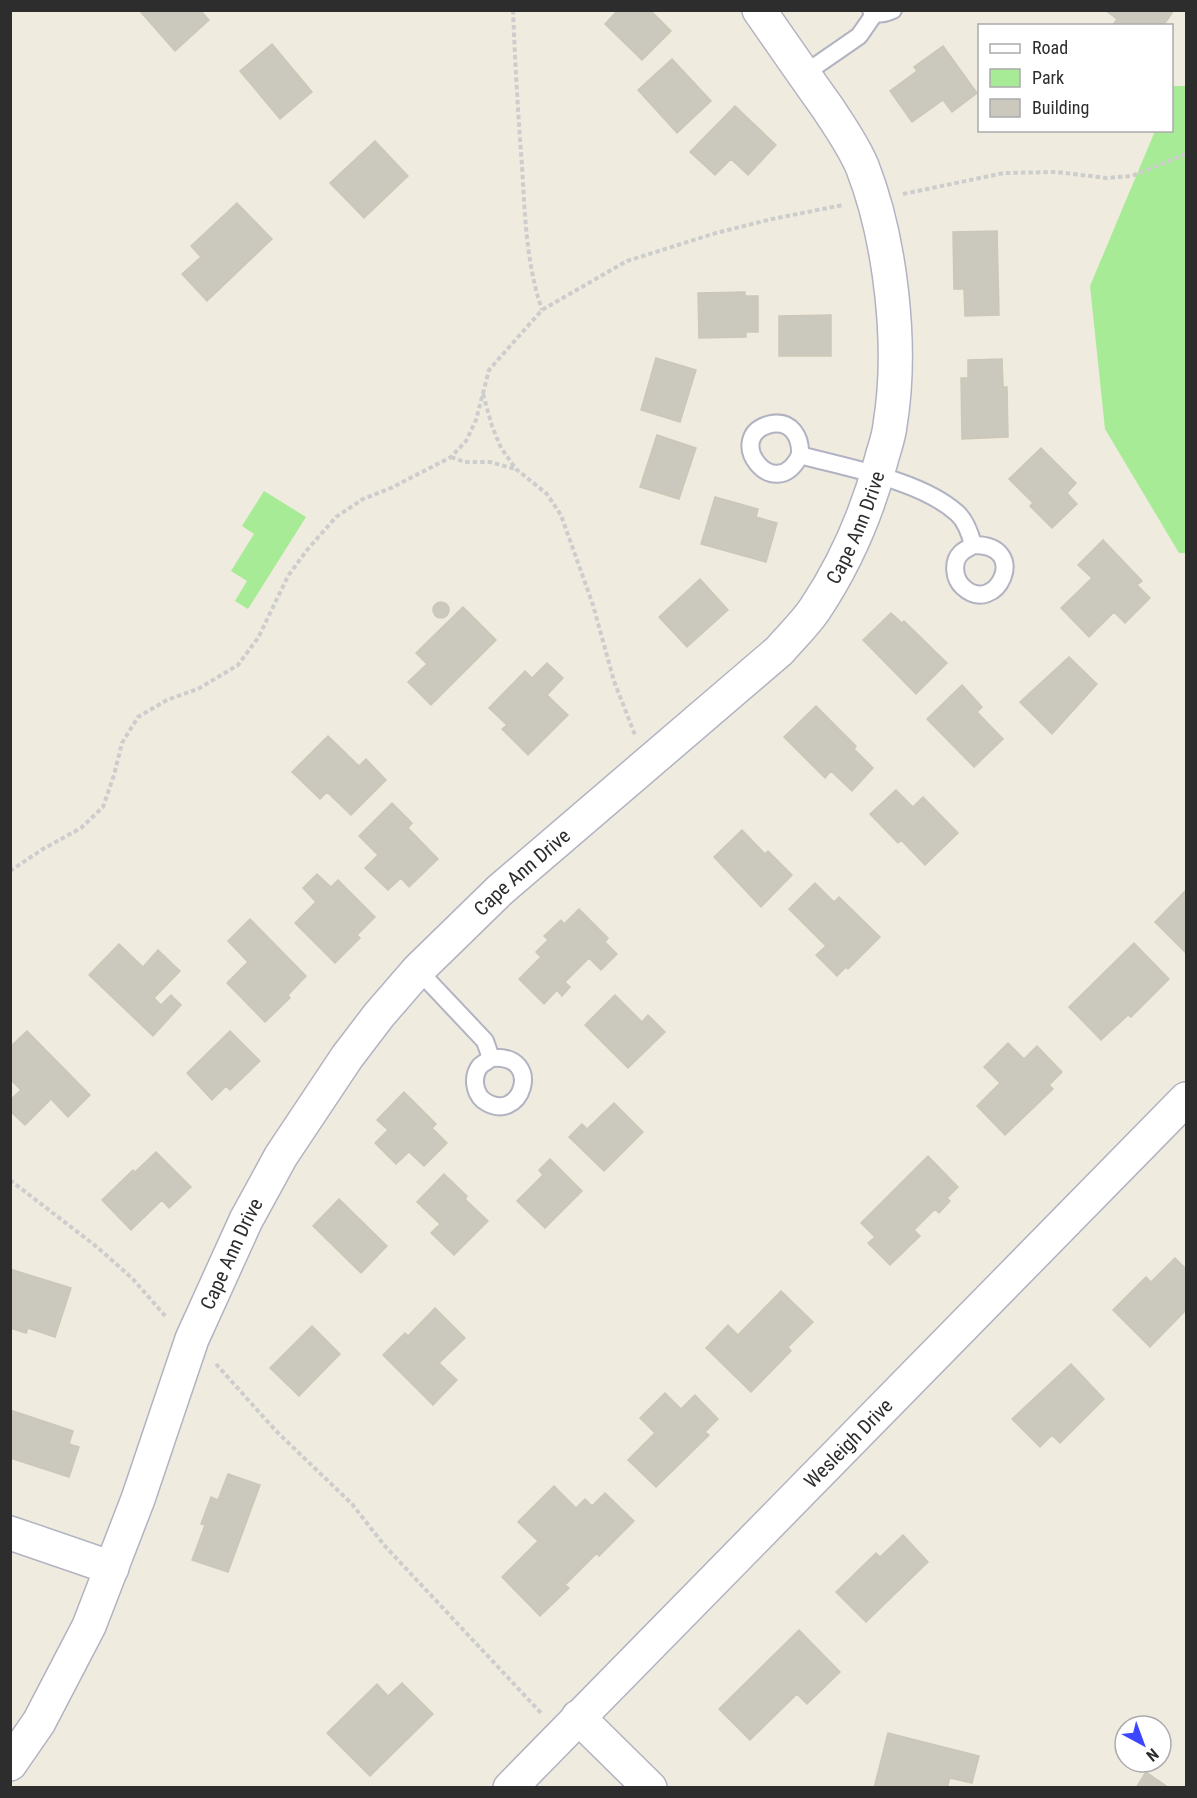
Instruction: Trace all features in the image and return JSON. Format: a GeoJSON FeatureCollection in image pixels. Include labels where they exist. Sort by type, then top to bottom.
{"type":"FeatureCollection","features":[{"type":"Feature","properties":{"kind":"street","name":"Cape Ann Drive"},"geometry":{"type":"LineString","coordinates":[[10,1764],[39,1722],[89,1626],[138,1499],[192,1340],[246,1220],[281,1156],[347,1057],[417,970],[500,890],[779,651],[814,611],[857,531],[877,476],[890,427],[894,388],[890,281],[884,246],[861,164],[838,124],[759,10]]}},
{"type":"Feature","properties":{"kind":"street","name":"Wesleigh Drive"},"geometry":{"type":"LineString","coordinates":[[510,1788],[1186,1099]]}},
{"type":"Feature","properties":{"kind":"street"},"geometry":{"type":"LineString","coordinates":[[10,1533],[112,1568]]}},
{"type":"Feature","properties":{"kind":"street"},"geometry":{"type":"LineString","coordinates":[[569,1726],[650,1788]]}},
{"type":"Feature","properties":{"kind":"lane"},"geometry":{"type":"LineString","coordinates":[[804,74],[859,36],[873,12],[885,14],[893,10]]}},
{"type":"Feature","properties":{"kind":"lane"},"geometry":{"type":"LineString","coordinates":[[800,455],[919,489],[958,514],[969,530],[973,545]]}},
{"type":"Feature","properties":{"kind":"lane"},"geometry":{"type":"LineString","coordinates":[[417,970],[485,1041],[491,1058]]}},
{"type":"Feature","properties":{"kind":"path"},"geometry":{"type":"LineString","coordinates":[[513,10],[527,246],[533,284],[542,310]]}},
{"type":"Feature","properties":{"kind":"path"},"geometry":{"type":"LineString","coordinates":[[10,871],[81,828],[103,807],[122,743],[138,717],[167,700],[198,689],[238,665],[258,638],[288,576],[336,517],[363,499],[391,488],[451,457],[466,441],[476,420],[489,370],[542,310],[627,261],[669,246],[772,219],[945,187],[1004,173],[1057,172],[1106,178],[1132,176],[1186,154]]}},
{"type":"Feature","properties":{"kind":"path"},"geometry":{"type":"LineString","coordinates":[[483,392],[492,426],[501,448],[516,469],[547,494],[561,515],[593,605],[614,681],[631,729],[651,761]]}},
{"type":"Feature","properties":{"kind":"path"},"geometry":{"type":"LineString","coordinates":[[451,457],[465,462],[490,462],[516,469]]}},
{"type":"Feature","properties":{"kind":"path"},"geometry":{"type":"LineString","coordinates":[[10,1180],[97,1247],[132,1278],[164,1315],[192,1340],[276,1431],[352,1504],[384,1545],[569,1726]]}},
{"type":"Feature","properties":{"kind":"green space"},"geometry":{"type":"Polygon","coordinates":[[[1173,86],[1186,86],[1186,553],[1179,553],[1105,429],[1090,286],[1155,132],[1173,132],[1173,86]]]}},
{"type":"Feature","properties":{"kind":"green space"},"geometry":{"type":"Polygon","coordinates":[[[264,491],[306,517],[248,609],[235,601],[247,581],[231,571],[254,534],[242,526],[264,491]]]}},
{"type":"Feature","properties":{"kind":"building"},"geometry":{"type":"Polygon","coordinates":[[[139,10],[200,10],[209,20],[175,51],[139,10]]]}},
{"type":"Feature","properties":{"kind":"building"},"geometry":{"type":"Polygon","coordinates":[[[618,10],[650,10],[671,31],[642,60],[605,24],[618,10]]]}},
{"type":"Feature","properties":{"kind":"building"},"geometry":{"type":"Polygon","coordinates":[[[1105,10],[1174,10],[1164,24],[1113,24],[1117,19],[1105,10]]]}},
{"type":"Feature","properties":{"kind":"building"},"geometry":{"type":"Polygon","coordinates":[[[272,44],[312,92],[280,119],[240,71],[272,44]]]}},
{"type":"Feature","properties":{"kind":"building"},"geometry":{"type":"Polygon","coordinates":[[[943,46],[977,93],[952,112],[943,100],[912,122],[890,91],[917,71],[914,67],[943,46]]]}},
{"type":"Feature","properties":{"kind":"building"},"geometry":{"type":"Polygon","coordinates":[[[672,59],[711,101],[677,133],[638,90],[672,59]]]}},
{"type":"Feature","properties":{"kind":"building"},"geometry":{"type":"Polygon","coordinates":[[[735,106],[776,145],[748,175],[731,159],[715,175],[690,152],[735,106]]]}},
{"type":"Feature","properties":{"kind":"building"},"geometry":{"type":"Polygon","coordinates":[[[375,141],[408,176],[364,218],[330,183],[375,141]]]}},
{"type":"Feature","properties":{"kind":"building"},"geometry":{"type":"Polygon","coordinates":[[[237,203],[272,239],[207,301],[182,274],[201,257],[191,246],[237,203]]]}},
{"type":"Feature","properties":{"kind":"building"},"geometry":{"type":"Polygon","coordinates":[[[997,231],[999,315],[965,316],[964,289],[954,289],[953,232],[997,231]]]}},
{"type":"Feature","properties":{"kind":"building"},"geometry":{"type":"Polygon","coordinates":[[[745,292],[745,296],[758,296],[758,332],[746,332],[746,337],[699,338],[698,293],[745,292]]]}},
{"type":"Feature","properties":{"kind":"building"},"geometry":{"type":"Polygon","coordinates":[[[831,315],[831,356],[779,356],[779,316],[831,315]]]}},
{"type":"Feature","properties":{"kind":"building"},"geometry":{"type":"Polygon","coordinates":[[[656,358],[696,370],[680,422],[641,410],[656,358]]]}},
{"type":"Feature","properties":{"kind":"building"},"geometry":{"type":"Polygon","coordinates":[[[1002,359],[1003,387],[1007,387],[1008,437],[962,439],[961,378],[968,378],[968,360],[1002,359]]]}},
{"type":"Feature","properties":{"kind":"building"},"geometry":{"type":"Polygon","coordinates":[[[657,435],[696,448],[679,499],[640,487],[657,435]]]}},
{"type":"Feature","properties":{"kind":"building"},"geometry":{"type":"Polygon","coordinates":[[[1041,448],[1076,483],[1067,493],[1077,504],[1052,528],[1030,506],[1033,503],[1009,479],[1041,448]]]}},
{"type":"Feature","properties":{"kind":"building"},"geometry":{"type":"Polygon","coordinates":[[[715,497],[758,509],[756,517],[777,523],[766,562],[701,544],[715,497]]]}},
{"type":"Feature","properties":{"kind":"building"},"geometry":{"type":"Polygon","coordinates":[[[1103,540],[1142,581],[1137,585],[1150,598],[1125,623],[1114,612],[1089,637],[1061,608],[1092,578],[1078,565],[1103,540]]]}},
{"type":"Feature","properties":{"kind":"building"},"geometry":{"type":"Polygon","coordinates":[[[700,579],[728,610],[687,647],[659,617],[700,579]]]}},
{"type":"Feature","properties":{"kind":"building"},"geometry":{"type":"Polygon","coordinates":[[[438,602],[444,602],[449,610],[447,616],[438,618],[433,613],[433,607],[438,602]]]}},
{"type":"Feature","properties":{"kind":"building"},"geometry":{"type":"Polygon","coordinates":[[[463,607],[496,640],[431,705],[408,682],[427,664],[416,653],[463,607]]]}},
{"type":"Feature","properties":{"kind":"building"},"geometry":{"type":"Polygon","coordinates":[[[891,613],[902,623],[904,621],[947,663],[916,694],[863,640],[891,613]]]}},
{"type":"Feature","properties":{"kind":"building"},"geometry":{"type":"Polygon","coordinates":[[[1069,657],[1097,684],[1052,734],[1020,702],[1069,657]]]}},
{"type":"Feature","properties":{"kind":"building"},"geometry":{"type":"Polygon","coordinates":[[[547,663],[563,678],[547,695],[568,715],[528,755],[502,729],[507,725],[489,708],[525,671],[532,678],[547,663]]]}},
{"type":"Feature","properties":{"kind":"building"},"geometry":{"type":"Polygon","coordinates":[[[962,685],[982,707],[977,712],[1003,739],[974,767],[927,719],[962,685]]]}},
{"type":"Feature","properties":{"kind":"building"},"geometry":{"type":"Polygon","coordinates":[[[816,706],[856,746],[854,749],[873,768],[852,791],[831,771],[825,778],[784,737],[816,706]]]}},
{"type":"Feature","properties":{"kind":"building"},"geometry":{"type":"Polygon","coordinates":[[[328,736],[359,766],[366,759],[386,780],[351,815],[327,792],[320,799],[292,772],[328,736]]]}},
{"type":"Feature","properties":{"kind":"building"},"geometry":{"type":"Polygon","coordinates":[[[896,790],[913,807],[923,797],[958,833],[925,865],[901,840],[898,843],[870,814],[896,790]]]}},
{"type":"Feature","properties":{"kind":"building"},"geometry":{"type":"Polygon","coordinates":[[[392,803],[412,823],[408,828],[438,859],[409,887],[401,878],[388,890],[365,868],[378,855],[359,836],[392,803]]]}},
{"type":"Feature","properties":{"kind":"building"},"geometry":{"type":"Polygon","coordinates":[[[742,830],[765,854],[768,851],[792,875],[761,907],[714,857],[742,830]]]}},
{"type":"Feature","properties":{"kind":"building"},"geometry":{"type":"Polygon","coordinates":[[[317,874],[331,887],[338,880],[375,917],[357,935],[360,938],[335,963],[295,923],[316,902],[303,888],[317,874]]]}},
{"type":"Feature","properties":{"kind":"building"},"geometry":{"type":"Polygon","coordinates":[[[815,883],[834,902],[839,897],[880,937],[848,969],[846,967],[837,976],[816,955],[826,946],[789,909],[815,883]]]}},
{"type":"Feature","properties":{"kind":"building"},"geometry":{"type":"Polygon","coordinates":[[[1186,890],[1186,953],[1155,922],[1186,890]]]}},
{"type":"Feature","properties":{"kind":"building"},"geometry":{"type":"Polygon","coordinates":[[[579,909],[608,938],[605,942],[617,954],[601,970],[589,958],[565,982],[570,987],[562,996],[557,990],[544,1004],[519,979],[541,957],[536,952],[548,940],[544,936],[561,920],[564,924],[579,909]]]}},
{"type":"Feature","properties":{"kind":"building"},"geometry":{"type":"Polygon","coordinates":[[[250,919],[306,976],[288,995],[290,998],[265,1022],[227,983],[248,962],[228,941],[250,919]]]}},
{"type":"Feature","properties":{"kind":"building"},"geometry":{"type":"Polygon","coordinates":[[[1134,943],[1169,979],[1131,1017],[1128,1015],[1101,1040],[1069,1007],[1134,943]]]}},
{"type":"Feature","properties":{"kind":"building"},"geometry":{"type":"Polygon","coordinates":[[[119,944],[143,967],[158,950],[180,971],[154,998],[161,1005],[171,995],[181,1005],[153,1036],[89,975],[119,944]]]}},
{"type":"Feature","properties":{"kind":"building"},"geometry":{"type":"Polygon","coordinates":[[[615,995],[642,1022],[648,1015],[665,1032],[628,1068],[585,1025],[615,995]]]}},
{"type":"Feature","properties":{"kind":"building"},"geometry":{"type":"Polygon","coordinates":[[[27,1031],[90,1095],[68,1117],[51,1099],[25,1125],[10,1111],[10,1100],[21,1090],[10,1079],[10,1047],[27,1031]]]}},
{"type":"Feature","properties":{"kind":"building"},"geometry":{"type":"Polygon","coordinates":[[[230,1031],[260,1061],[230,1090],[226,1086],[212,1100],[187,1073],[230,1031]]]}},
{"type":"Feature","properties":{"kind":"building"},"geometry":{"type":"Polygon","coordinates":[[[1008,1043],[1024,1059],[1037,1046],[1062,1072],[1049,1085],[1053,1089],[1005,1135],[977,1106],[1000,1083],[984,1067],[1008,1043]]]}},
{"type":"Feature","properties":{"kind":"building"},"geometry":{"type":"Polygon","coordinates":[[[404,1092],[436,1124],[432,1128],[447,1143],[424,1166],[409,1152],[396,1164],[375,1143],[388,1130],[377,1120],[404,1092]]]}},
{"type":"Feature","properties":{"kind":"building"},"geometry":{"type":"Polygon","coordinates":[[[614,1103],[643,1132],[604,1171],[569,1137],[582,1124],[587,1129],[614,1103]]]}},
{"type":"Feature","properties":{"kind":"building"},"geometry":{"type":"Polygon","coordinates":[[[156,1152],[191,1187],[169,1208],[162,1200],[131,1230],[102,1200],[133,1170],[135,1172],[156,1152]]]}},
{"type":"Feature","properties":{"kind":"building"},"geometry":{"type":"Polygon","coordinates":[[[928,1156],[958,1187],[947,1198],[950,1201],[939,1213],[935,1209],[914,1230],[920,1236],[890,1265],[868,1243],[875,1237],[861,1223],[928,1156]]]}},
{"type":"Feature","properties":{"kind":"building"},"geometry":{"type":"Polygon","coordinates":[[[550,1159],[582,1191],[545,1228],[517,1201],[543,1175],[539,1170],[550,1159]]]}},
{"type":"Feature","properties":{"kind":"building"},"geometry":{"type":"Polygon","coordinates":[[[444,1174],[488,1221],[454,1255],[431,1233],[440,1224],[417,1202],[444,1174]]]}},
{"type":"Feature","properties":{"kind":"building"},"geometry":{"type":"Polygon","coordinates":[[[339,1199],[387,1246],[361,1273],[313,1226],[339,1199]]]}},
{"type":"Feature","properties":{"kind":"building"},"geometry":{"type":"Polygon","coordinates":[[[1175,1258],[1186,1269],[1186,1310],[1150,1347],[1113,1310],[1146,1277],[1151,1282],[1175,1258]]]}},
{"type":"Feature","properties":{"kind":"building"},"geometry":{"type":"Polygon","coordinates":[[[10,1269],[71,1288],[55,1337],[28,1328],[26,1333],[10,1328],[10,1269]]]}},
{"type":"Feature","properties":{"kind":"building"},"geometry":{"type":"Polygon","coordinates":[[[781,1291],[813,1322],[788,1347],[791,1351],[751,1392],[706,1348],[728,1325],[738,1335],[781,1291]]]}},
{"type":"Feature","properties":{"kind":"building"},"geometry":{"type":"Polygon","coordinates":[[[435,1308],[465,1338],[439,1363],[457,1380],[433,1405],[383,1355],[405,1333],[408,1336],[435,1308]]]}},
{"type":"Feature","properties":{"kind":"building"},"geometry":{"type":"Polygon","coordinates":[[[312,1326],[340,1354],[299,1396],[270,1368],[312,1326]]]}},
{"type":"Feature","properties":{"kind":"building"},"geometry":{"type":"Polygon","coordinates":[[[1071,1364],[1104,1399],[1060,1443],[1052,1435],[1040,1447],[1012,1419],[1071,1364]]]}},
{"type":"Feature","properties":{"kind":"building"},"geometry":{"type":"Polygon","coordinates":[[[665,1393],[681,1409],[695,1395],[718,1419],[705,1432],[709,1435],[656,1487],[628,1460],[655,1433],[640,1418],[665,1393]]]}},
{"type":"Feature","properties":{"kind":"building"},"geometry":{"type":"Polygon","coordinates":[[[10,1410],[73,1431],[69,1444],[79,1447],[69,1477],[10,1458],[10,1410]]]}},
{"type":"Feature","properties":{"kind":"building"},"geometry":{"type":"Polygon","coordinates":[[[228,1474],[260,1485],[228,1572],[192,1560],[205,1525],[201,1524],[211,1497],[218,1500],[228,1474]]]}},
{"type":"Feature","properties":{"kind":"building"},"geometry":{"type":"Polygon","coordinates":[[[554,1486],[576,1508],[585,1499],[592,1506],[605,1493],[634,1521],[599,1556],[597,1553],[565,1585],[569,1588],[540,1616],[502,1577],[538,1541],[518,1522],[554,1486]]]}},
{"type":"Feature","properties":{"kind":"building"},"geometry":{"type":"Polygon","coordinates":[[[903,1535],[928,1562],[866,1622],[836,1592],[876,1553],[880,1557],[903,1535]]]}},
{"type":"Feature","properties":{"kind":"building"},"geometry":{"type":"Polygon","coordinates":[[[799,1630],[840,1672],[807,1704],[797,1694],[750,1740],[719,1709],[799,1630]]]}},
{"type":"Feature","properties":{"kind":"building"},"geometry":{"type":"Polygon","coordinates":[[[402,1683],[433,1714],[370,1776],[327,1733],[377,1684],[388,1696],[402,1683]]]}},
{"type":"Feature","properties":{"kind":"building"},"geometry":{"type":"Polygon","coordinates":[[[888,1733],[979,1756],[972,1783],[950,1778],[947,1788],[913,1786],[912,1788],[874,1788],[888,1733]]]}},
{"type":"Feature","properties":{"kind":"building"},"geometry":{"type":"Polygon","coordinates":[[[1145,1774],[1149,1774],[1169,1788],[1136,1788],[1145,1774]]]}}]}
